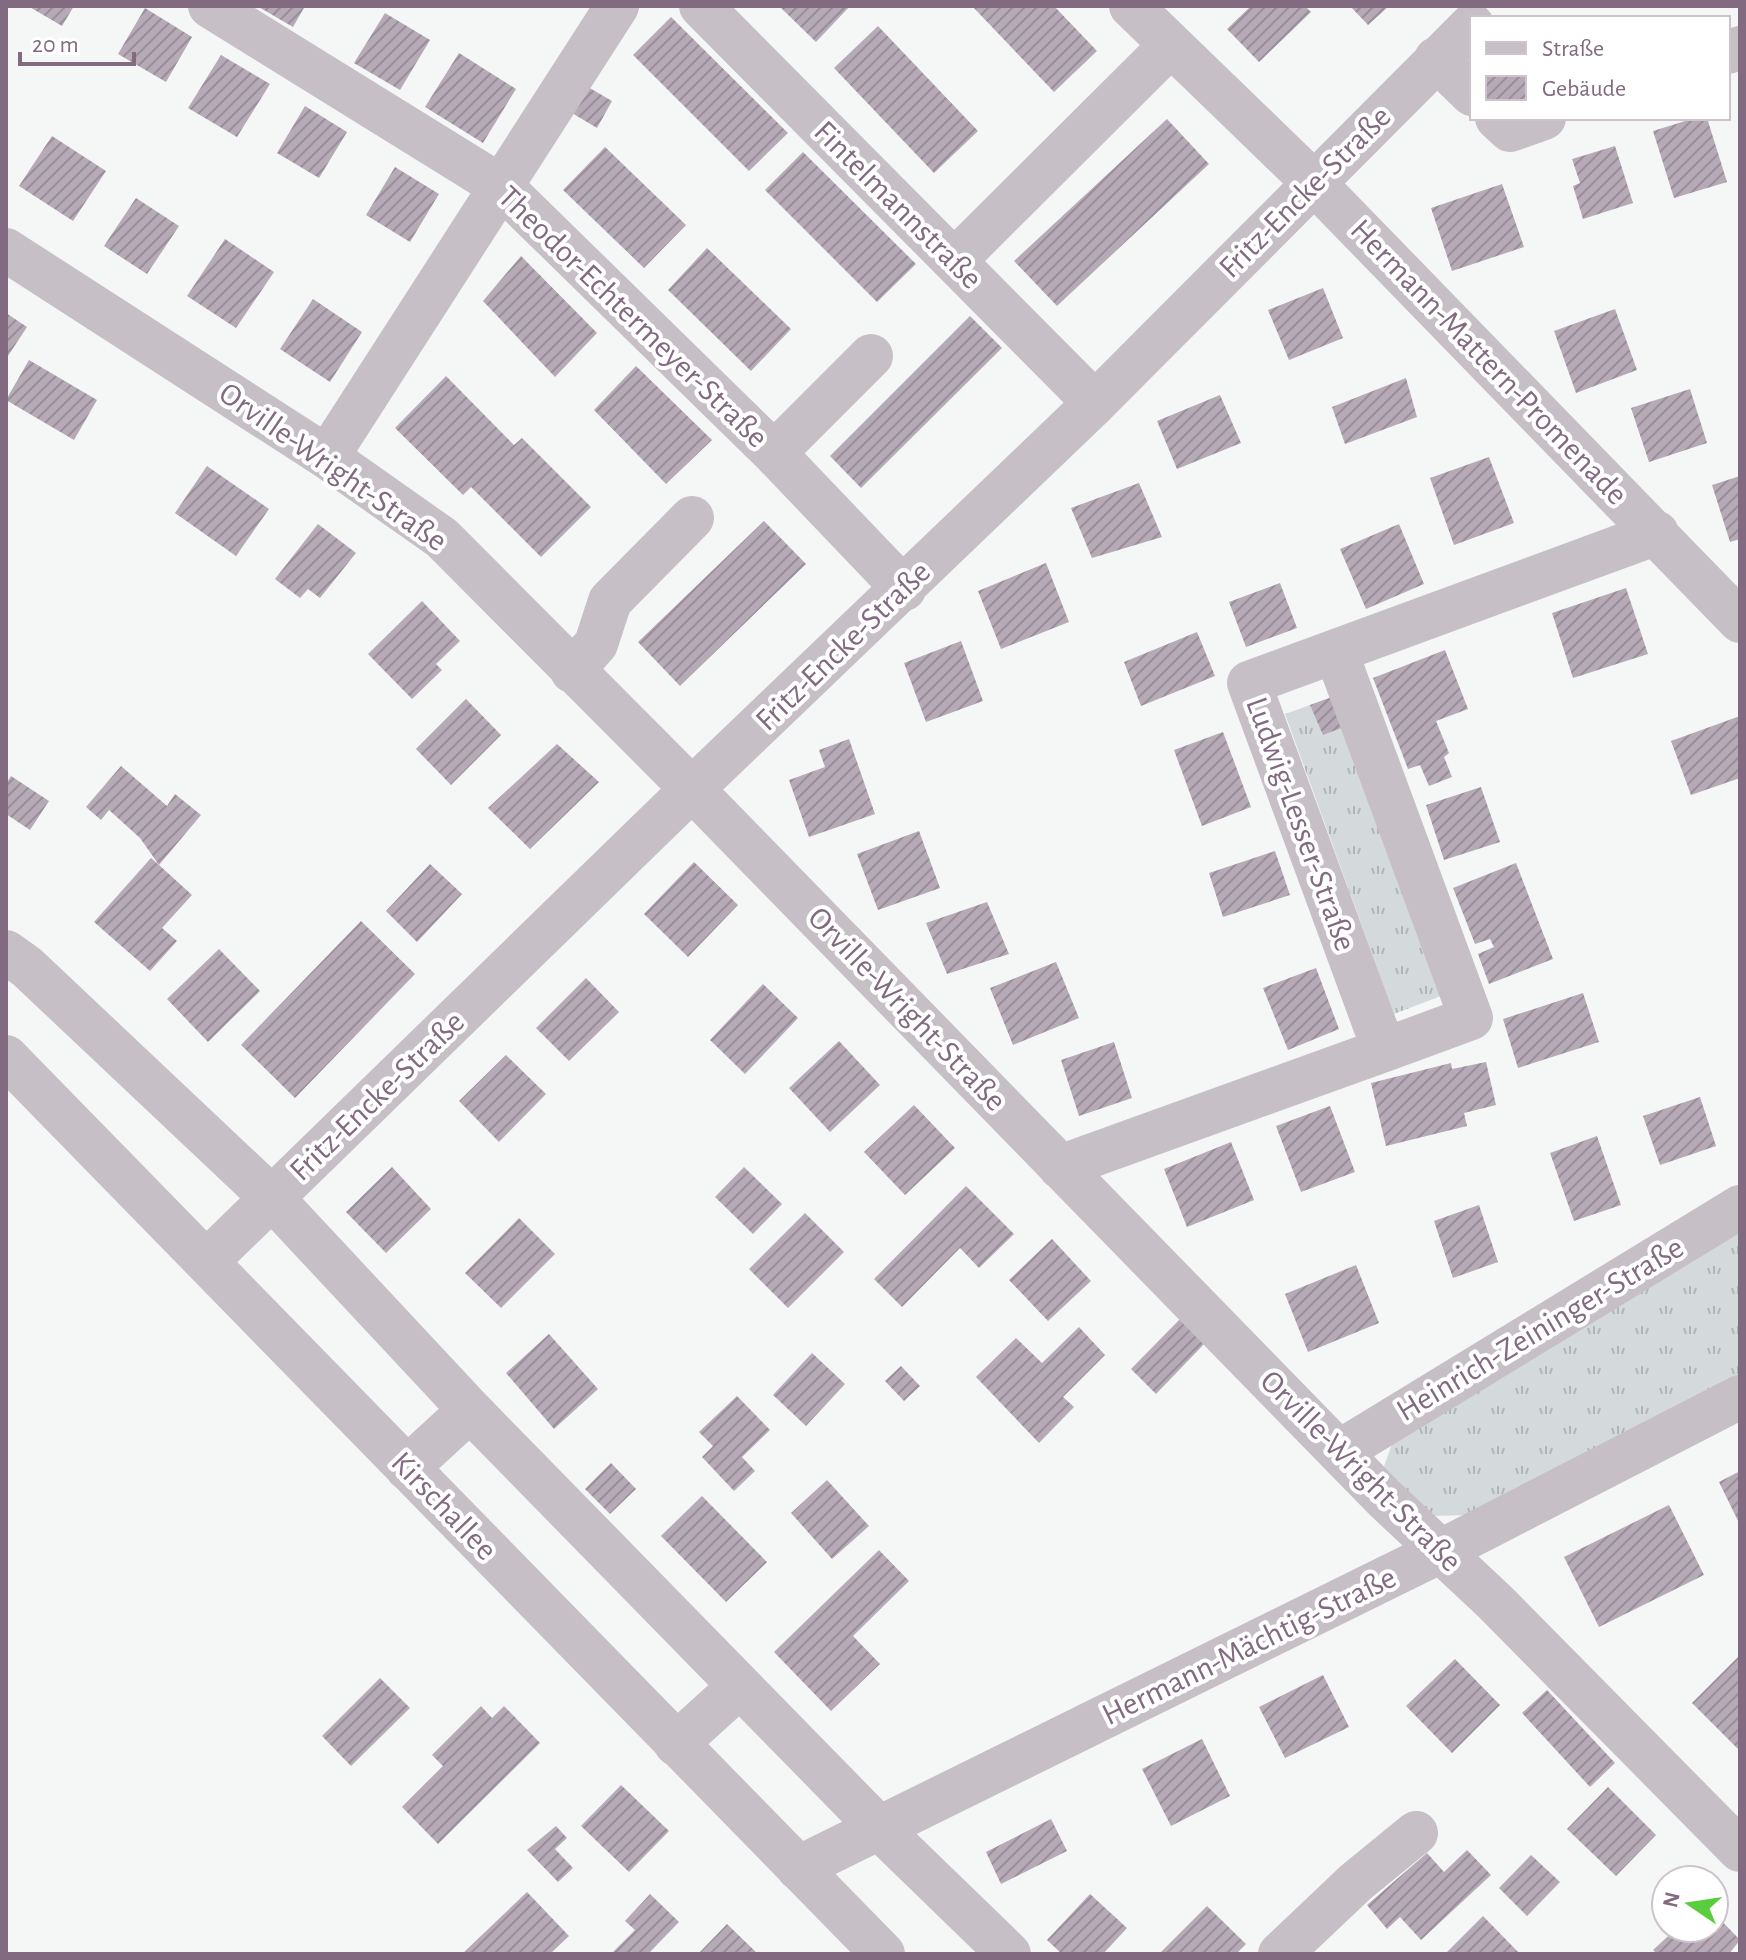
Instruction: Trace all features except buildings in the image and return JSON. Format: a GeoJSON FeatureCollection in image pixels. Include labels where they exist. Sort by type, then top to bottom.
{"type":"FeatureCollection","features":[{"type":"Feature","properties":{"kind":"street","name":"Theodor-Echtermeyer-Straße"},"geometry":{"type":"LineString","coordinates":[[210,6],[502,187],[774,453],[904,589]]}},
{"type":"Feature","properties":{"kind":"street"},"geometry":{"type":"LineString","coordinates":[[327,457],[617,6]]}},
{"type":"Feature","properties":{"kind":"street","name":"Fintelmannstraße"},"geometry":{"type":"LineString","coordinates":[[701,6],[1095,403]]}},
{"type":"Feature","properties":{"kind":"street","name":"Hermann-Mattern-Promenade"},"geometry":{"type":"LineString","coordinates":[[1131,6],[1314,183],[1740,621]]}},
{"type":"Feature","properties":{"kind":"street","name":"Fritz-Encke-Straße"},"geometry":{"type":"LineString","coordinates":[[208,1260],[692,789],[1095,403],[1470,27]]}},
{"type":"Feature","properties":{"kind":"street"},"geometry":{"type":"LineString","coordinates":[[954,261],[1171,45]]}},
{"type":"Feature","properties":{"kind":"street"},"geometry":{"type":"LineString","coordinates":[[1436,59],[1470,92]]}},
{"type":"Feature","properties":{"kind":"street"},"geometry":{"type":"LineString","coordinates":[[1499,120],[1510,130],[1538,120]]}},
{"type":"Feature","properties":{"kind":"street","name":"Orville-Wright-Straße"},"geometry":{"type":"LineString","coordinates":[[6,250],[327,457],[442,538],[692,789],[1384,1498],[1495,1602],[1740,1850]]}},
{"type":"Feature","properties":{"kind":"street"},"geometry":{"type":"LineString","coordinates":[[774,453],[871,356]]}},
{"type":"Feature","properties":{"kind":"street"},"geometry":{"type":"LineString","coordinates":[[572,671],[596,644],[610,601],[692,518]]}},
{"type":"Feature","properties":{"kind":"street","name":"Ludwig-Lesser-Straße"},"geometry":{"type":"LineString","coordinates":[[1384,1050],[1249,683],[1657,533]]}},
{"type":"Feature","properties":{"kind":"street"},"geometry":{"type":"LineString","coordinates":[[1060,1167],[1471,1018],[1336,652]]}},
{"type":"Feature","properties":{"kind":"street"},"geometry":{"type":"LineString","coordinates":[[13,968],[272,1198],[470,1410],[879,1828],[1009,1954]]}},
{"type":"Feature","properties":{"kind":"street","name":"Kirschallee"},"geometry":{"type":"LineString","coordinates":[[6,1057],[208,1260],[883,1954]]}},
{"type":"Feature","properties":{"kind":"street","name":"Heinrich-Zeininger-Straße"},"geometry":{"type":"LineString","coordinates":[[1339,1452],[1740,1207]]}},
{"type":"Feature","properties":{"kind":"street","name":"Hermann-Mächtig-Straße"},"geometry":{"type":"LineString","coordinates":[[798,1868],[1441,1551],[1740,1397]]}},
{"type":"Feature","properties":{"kind":"street"},"geometry":{"type":"LineString","coordinates":[[407,1468],[470,1410]]}},
{"type":"Feature","properties":{"kind":"street"},"geometry":{"type":"LineString","coordinates":[[676,1744],[740,1686]]}},
{"type":"Feature","properties":{"kind":"street"},"geometry":{"type":"LineString","coordinates":[[1280,1954],[1356,1882],[1416,1833]]}},
{"type":"Feature","properties":{"kind":"green space"},"geometry":{"type":"Polygon","coordinates":[[[1332,697],[1441,996],[1394,1014],[1285,714],[1332,697]]]}},
{"type":"Feature","properties":{"kind":"green space"},"geometry":{"type":"Polygon","coordinates":[[[1740,1231],[1740,1382],[1472,1515],[1431,1516],[1382,1472],[1393,1441],[1740,1231]]]}}]}
